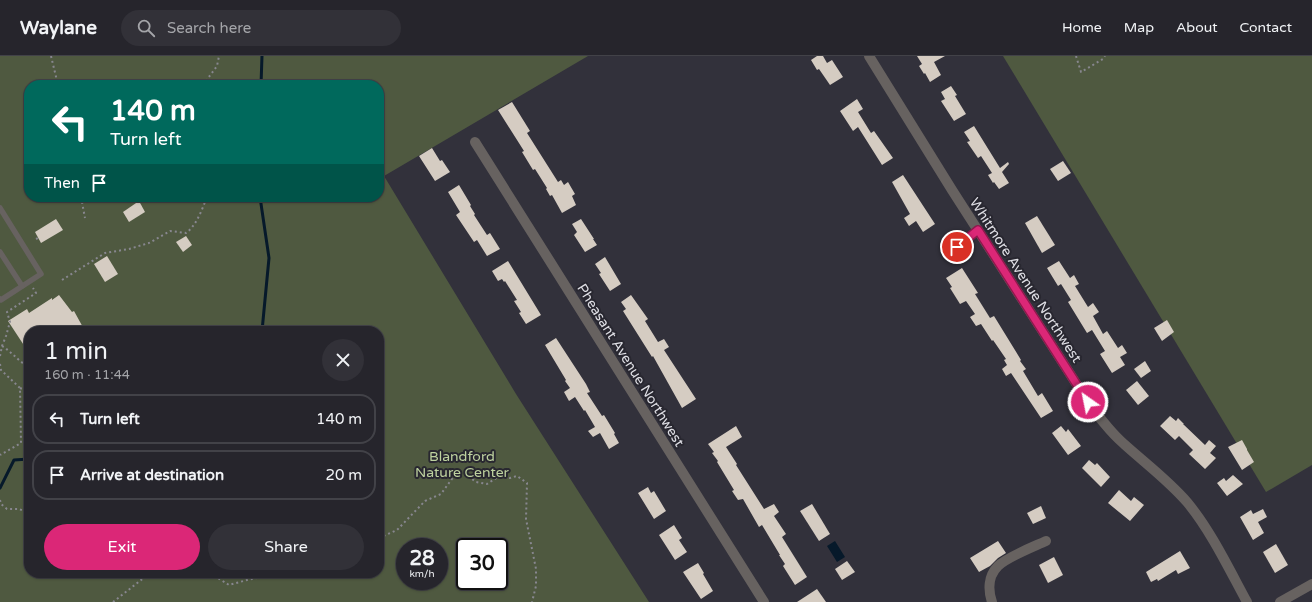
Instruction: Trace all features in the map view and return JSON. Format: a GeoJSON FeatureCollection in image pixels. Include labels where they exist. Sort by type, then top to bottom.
{"type":"FeatureCollection","features":[{"type":"Feature","properties":{"kind":"street","name":"Whitmore Avenue Northwest"},"geometry":{"type":"LineString","coordinates":[[869,56],[1091,407],[1098,417],[1123,444],[1164,479],[1186,502],[1197,516],[1218,550],[1247,602]]}},
{"type":"Feature","properties":{"kind":"street","name":"Pheasant Avenue Northwest"},"geometry":{"type":"LineString","coordinates":[[475,142],[764,602]]}},
{"type":"Feature","properties":{"kind":"street"},"geometry":{"type":"LineString","coordinates":[[992,602],[989,593],[990,579],[997,566],[1046,541]]}},
{"type":"Feature","properties":{"kind":"street"},"geometry":{"type":"LineString","coordinates":[[1280,602],[1312,584]]}},
{"type":"Feature","properties":{"kind":"lane"},"geometry":{"type":"LineString","coordinates":[[0,208],[41,274],[1,300],[0,299]]}},
{"type":"Feature","properties":{"kind":"lane"},"geometry":{"type":"LineString","coordinates":[[946,255],[978,230]]}},
{"type":"Feature","properties":{"kind":"lane"},"geometry":{"type":"LineString","coordinates":[[0,252],[22,286]]}},
{"type":"Feature","properties":{"kind":"path"},"geometry":{"type":"LineString","coordinates":[[51,56],[57,80]]}},
{"type":"Feature","properties":{"kind":"path"},"geometry":{"type":"LineString","coordinates":[[207,80],[217,66],[219,56]]}},
{"type":"Feature","properties":{"kind":"path"},"geometry":{"type":"LineString","coordinates":[[1076,56],[1081,72],[1103,59],[1104,56]]}},
{"type":"Feature","properties":{"kind":"path"},"geometry":{"type":"LineString","coordinates":[[82,202],[85,218]]}},
{"type":"Feature","properties":{"kind":"path"},"geometry":{"type":"LineString","coordinates":[[62,280],[105,253],[129,249],[149,243],[170,231],[186,233],[190,231],[202,211],[205,202]]}},
{"type":"Feature","properties":{"kind":"path"},"geometry":{"type":"LineString","coordinates":[[0,356],[10,322],[7,312],[36,293],[29,282]]}},
{"type":"Feature","properties":{"kind":"path"},"geometry":{"type":"LineString","coordinates":[[2,346],[24,364]]}},
{"type":"Feature","properties":{"kind":"path"},"geometry":{"type":"LineString","coordinates":[[0,364],[1,370],[20,388],[24,390]]}},
{"type":"Feature","properties":{"kind":"path"},"geometry":{"type":"LineString","coordinates":[[0,455],[21,443],[20,388]]}},
{"type":"Feature","properties":{"kind":"path"},"geometry":{"type":"LineString","coordinates":[[384,536],[398,530],[424,501],[441,494],[454,476],[466,474],[476,482],[487,484],[498,477],[510,478],[517,476],[527,484],[526,519],[536,569],[536,586],[532,602]]}},
{"type":"Feature","properties":{"kind":"path"},"geometry":{"type":"LineString","coordinates":[[0,500],[1,504],[7,509],[19,509],[24,511]]}},
{"type":"Feature","properties":{"kind":"path"},"geometry":{"type":"LineString","coordinates":[[113,602],[144,578]]}},
{"type":"Feature","properties":{"kind":"path"},"geometry":{"type":"LineString","coordinates":[[218,578],[229,585],[256,578]]}},
{"type":"Feature","properties":{"kind":"green space","name":"Blandford Nature Center"},"geometry":{"type":"Polygon","coordinates":[[[0,56],[588,56],[384,176],[516,394],[649,602],[0,602],[0,56]]]}},
{"type":"Feature","properties":{"kind":"green space"},"geometry":{"type":"Polygon","coordinates":[[[1003,56],[1312,56],[1312,465],[1266,492],[1003,56]]]}},
{"type":"Feature","properties":{"kind":"water"},"geometry":{"type":"Polygon","coordinates":[[[835,541],[845,557],[837,562],[827,546],[835,541]]]}},
{"type":"Feature","properties":{"kind":"building"},"geometry":{"type":"Polygon","coordinates":[[[817,56],[823,56],[827,63],[832,60],[843,77],[830,85],[819,69],[817,70],[811,60],[817,56]]]}},
{"type":"Feature","properties":{"kind":"building"},"geometry":{"type":"Polygon","coordinates":[[[917,56],[945,56],[934,62],[941,75],[930,82],[919,66],[922,64],[917,56]]]}},
{"type":"Feature","properties":{"kind":"building"},"geometry":{"type":"Polygon","coordinates":[[[951,86],[966,114],[954,121],[941,101],[945,99],[941,92],[951,86]]]}},
{"type":"Feature","properties":{"kind":"building"},"geometry":{"type":"Polygon","coordinates":[[[857,99],[863,109],[858,112],[871,133],[874,131],[893,158],[882,165],[858,127],[853,131],[840,111],[857,99]]]}},
{"type":"Feature","properties":{"kind":"building"},"geometry":{"type":"Polygon","coordinates":[[[512,102],[530,131],[527,133],[558,182],[561,180],[564,185],[568,182],[575,194],[572,196],[576,205],[562,213],[552,195],[550,196],[546,189],[547,188],[535,169],[533,170],[522,152],[524,151],[498,110],[512,102]]]}},
{"type":"Feature","properties":{"kind":"building"},"geometry":{"type":"Polygon","coordinates":[[[974,126],[1000,168],[1008,162],[1009,164],[1002,172],[1009,183],[999,189],[988,175],[992,173],[981,156],[978,158],[967,142],[970,141],[964,132],[974,126]]]}},
{"type":"Feature","properties":{"kind":"building"},"geometry":{"type":"Polygon","coordinates":[[[432,148],[440,161],[442,160],[450,172],[435,181],[419,156],[432,148]]]}},
{"type":"Feature","properties":{"kind":"building"},"geometry":{"type":"Polygon","coordinates":[[[1063,161],[1071,173],[1058,181],[1050,169],[1063,161]]]}},
{"type":"Feature","properties":{"kind":"building"},"geometry":{"type":"Polygon","coordinates":[[[903,175],[935,224],[923,232],[916,221],[909,226],[904,218],[910,214],[892,182],[903,175]]]}},
{"type":"Feature","properties":{"kind":"building"},"geometry":{"type":"Polygon","coordinates":[[[459,185],[471,205],[470,206],[475,214],[474,215],[487,235],[490,233],[500,249],[487,256],[477,240],[474,242],[456,215],[460,212],[448,192],[459,185]]]}},
{"type":"Feature","properties":{"kind":"building"},"geometry":{"type":"Polygon","coordinates":[[[140,202],[145,212],[129,222],[123,212],[140,202]]]}},
{"type":"Feature","properties":{"kind":"building"},"geometry":{"type":"Polygon","coordinates":[[[1037,216],[1055,245],[1042,253],[1025,223],[1037,216]]]}},
{"type":"Feature","properties":{"kind":"building"},"geometry":{"type":"Polygon","coordinates":[[[56,219],[63,230],[41,243],[35,232],[56,219]]]}},
{"type":"Feature","properties":{"kind":"building"},"geometry":{"type":"Polygon","coordinates":[[[581,219],[597,245],[585,252],[574,235],[577,232],[572,224],[581,219]]]}},
{"type":"Feature","properties":{"kind":"building"},"geometry":{"type":"Polygon","coordinates":[[[186,236],[192,245],[183,252],[176,242],[186,236]]]}},
{"type":"Feature","properties":{"kind":"building"},"geometry":{"type":"Polygon","coordinates":[[[107,256],[118,274],[105,282],[94,264],[107,256]]]}},
{"type":"Feature","properties":{"kind":"building"},"geometry":{"type":"Polygon","coordinates":[[[605,257],[621,284],[610,291],[599,274],[601,273],[595,264],[605,257]]]}},
{"type":"Feature","properties":{"kind":"building"},"geometry":{"type":"Polygon","coordinates":[[[508,261],[541,315],[526,324],[514,301],[517,300],[505,281],[504,282],[502,279],[498,281],[492,271],[508,261]]]}},
{"type":"Feature","properties":{"kind":"building"},"geometry":{"type":"Polygon","coordinates":[[[1059,261],[1070,278],[1074,275],[1079,284],[1075,286],[1088,307],[1093,303],[1099,312],[1093,316],[1103,334],[1107,331],[1118,348],[1122,345],[1127,353],[1120,357],[1125,365],[1112,373],[1100,354],[1105,351],[1092,330],[1087,333],[1068,302],[1071,300],[1061,284],[1058,286],[1047,268],[1059,261]]]}},
{"type":"Feature","properties":{"kind":"building"},"geometry":{"type":"Polygon","coordinates":[[[962,268],[978,293],[975,294],[990,318],[994,316],[1021,360],[1020,361],[1026,369],[1023,371],[1038,396],[1042,393],[1053,411],[1041,418],[1011,373],[1006,376],[1002,369],[1007,365],[1004,360],[1006,359],[981,324],[976,326],[970,317],[975,314],[966,301],[960,304],[950,288],[952,287],[946,278],[962,268]]]}},
{"type":"Feature","properties":{"kind":"building"},"geometry":{"type":"Polygon","coordinates":[[[59,295],[72,312],[74,311],[82,326],[24,326],[24,345],[8,321],[27,309],[29,313],[52,298],[52,300],[59,295]]]}},
{"type":"Feature","properties":{"kind":"building"},"geometry":{"type":"Polygon","coordinates":[[[631,295],[648,319],[645,321],[658,342],[664,339],[669,347],[664,350],[696,399],[682,408],[653,356],[652,357],[623,311],[626,309],[621,302],[631,295]]]}},
{"type":"Feature","properties":{"kind":"building"},"geometry":{"type":"Polygon","coordinates":[[[1167,320],[1174,332],[1162,341],[1154,328],[1167,320]]]}},
{"type":"Feature","properties":{"kind":"building"},"geometry":{"type":"Polygon","coordinates":[[[556,338],[586,384],[590,392],[587,393],[602,416],[604,415],[615,433],[614,434],[619,443],[609,449],[600,433],[593,437],[588,431],[595,427],[575,397],[569,401],[564,392],[570,388],[545,345],[556,338]]]}},
{"type":"Feature","properties":{"kind":"building"},"geometry":{"type":"Polygon","coordinates":[[[1145,361],[1151,371],[1141,378],[1134,369],[1145,361]]]}},
{"type":"Feature","properties":{"kind":"building"},"geometry":{"type":"Polygon","coordinates":[[[1137,381],[1149,396],[1138,405],[1126,390],[1137,381]]]}},
{"type":"Feature","properties":{"kind":"building"},"geometry":{"type":"Polygon","coordinates":[[[1170,416],[1176,421],[1178,418],[1205,445],[1209,440],[1216,446],[1210,453],[1216,458],[1205,469],[1189,454],[1193,450],[1179,436],[1175,440],[1160,426],[1170,416]]]}},
{"type":"Feature","properties":{"kind":"building"},"geometry":{"type":"Polygon","coordinates":[[[736,426],[742,437],[726,447],[764,509],[774,504],[779,512],[774,516],[786,534],[782,537],[807,577],[795,585],[783,566],[785,564],[762,525],[759,527],[743,499],[738,500],[732,491],[734,490],[712,453],[714,452],[708,444],[736,426]]]}},
{"type":"Feature","properties":{"kind":"building"},"geometry":{"type":"Polygon","coordinates":[[[1061,426],[1066,432],[1068,429],[1081,446],[1068,455],[1052,433],[1061,426]]]}},
{"type":"Feature","properties":{"kind":"building"},"geometry":{"type":"Polygon","coordinates":[[[1242,440],[1254,462],[1242,470],[1228,447],[1242,440]]]}},
{"type":"Feature","properties":{"kind":"building"},"geometry":{"type":"Polygon","coordinates":[[[1089,460],[1095,465],[1097,463],[1110,477],[1101,487],[1082,468],[1089,460]]]}},
{"type":"Feature","properties":{"kind":"building"},"geometry":{"type":"Polygon","coordinates":[[[1233,475],[1243,484],[1227,496],[1217,483],[1224,478],[1226,481],[1233,475]]]}},
{"type":"Feature","properties":{"kind":"building"},"geometry":{"type":"Polygon","coordinates":[[[648,487],[651,493],[654,491],[666,511],[654,519],[638,493],[648,487]]]}},
{"type":"Feature","properties":{"kind":"building"},"geometry":{"type":"Polygon","coordinates":[[[1119,490],[1131,501],[1134,497],[1144,505],[1130,521],[1108,503],[1119,490]]]}},
{"type":"Feature","properties":{"kind":"building"},"geometry":{"type":"Polygon","coordinates":[[[812,504],[830,534],[819,541],[800,511],[812,504]]]}},
{"type":"Feature","properties":{"kind":"building"},"geometry":{"type":"Polygon","coordinates":[[[1041,506],[1046,518],[1033,524],[1027,513],[1041,506]]]}},
{"type":"Feature","properties":{"kind":"building"},"geometry":{"type":"Polygon","coordinates":[[[1263,509],[1267,517],[1258,522],[1264,533],[1253,540],[1240,517],[1251,510],[1253,514],[1263,509]]]}},
{"type":"Feature","properties":{"kind":"building"},"geometry":{"type":"Polygon","coordinates":[[[674,525],[682,538],[679,540],[687,552],[675,560],[659,535],[674,525]]]}},
{"type":"Feature","properties":{"kind":"building"},"geometry":{"type":"Polygon","coordinates":[[[998,541],[1006,553],[990,566],[979,572],[970,558],[998,541]]]}},
{"type":"Feature","properties":{"kind":"building"},"geometry":{"type":"Polygon","coordinates":[[[1276,544],[1288,565],[1275,573],[1263,552],[1276,544]]]}},
{"type":"Feature","properties":{"kind":"building"},"geometry":{"type":"Polygon","coordinates":[[[1180,551],[1190,568],[1178,574],[1176,570],[1158,581],[1157,579],[1151,582],[1146,572],[1180,551]]]}},
{"type":"Feature","properties":{"kind":"building"},"geometry":{"type":"Polygon","coordinates":[[[1054,557],[1063,575],[1048,583],[1039,565],[1054,557]]]}},
{"type":"Feature","properties":{"kind":"building"},"geometry":{"type":"Polygon","coordinates":[[[847,561],[855,572],[842,580],[835,569],[847,561]]]}},
{"type":"Feature","properties":{"kind":"building"},"geometry":{"type":"Polygon","coordinates":[[[698,563],[713,591],[701,599],[683,572],[698,563]]]}},
{"type":"Feature","properties":{"kind":"building"},"geometry":{"type":"Polygon","coordinates":[[[817,589],[826,602],[797,602],[817,589]]]}},
{"type":"Feature","properties":{"kind":"waterway"},"geometry":{"type":"LineString","coordinates":[[261,80],[262,56]]}},
{"type":"Feature","properties":{"kind":"waterway"},"geometry":{"type":"LineString","coordinates":[[261,202],[269,258],[262,326]]}},
{"type":"Feature","properties":{"kind":"waterway"},"geometry":{"type":"LineString","coordinates":[[0,488],[14,460],[24,459]]}},
{"type":"Feature","properties":{"kind":"route"},"geometry":{"type":"LineString","coordinates":[[957,247],[978,230],[1088,402]]}}]}
